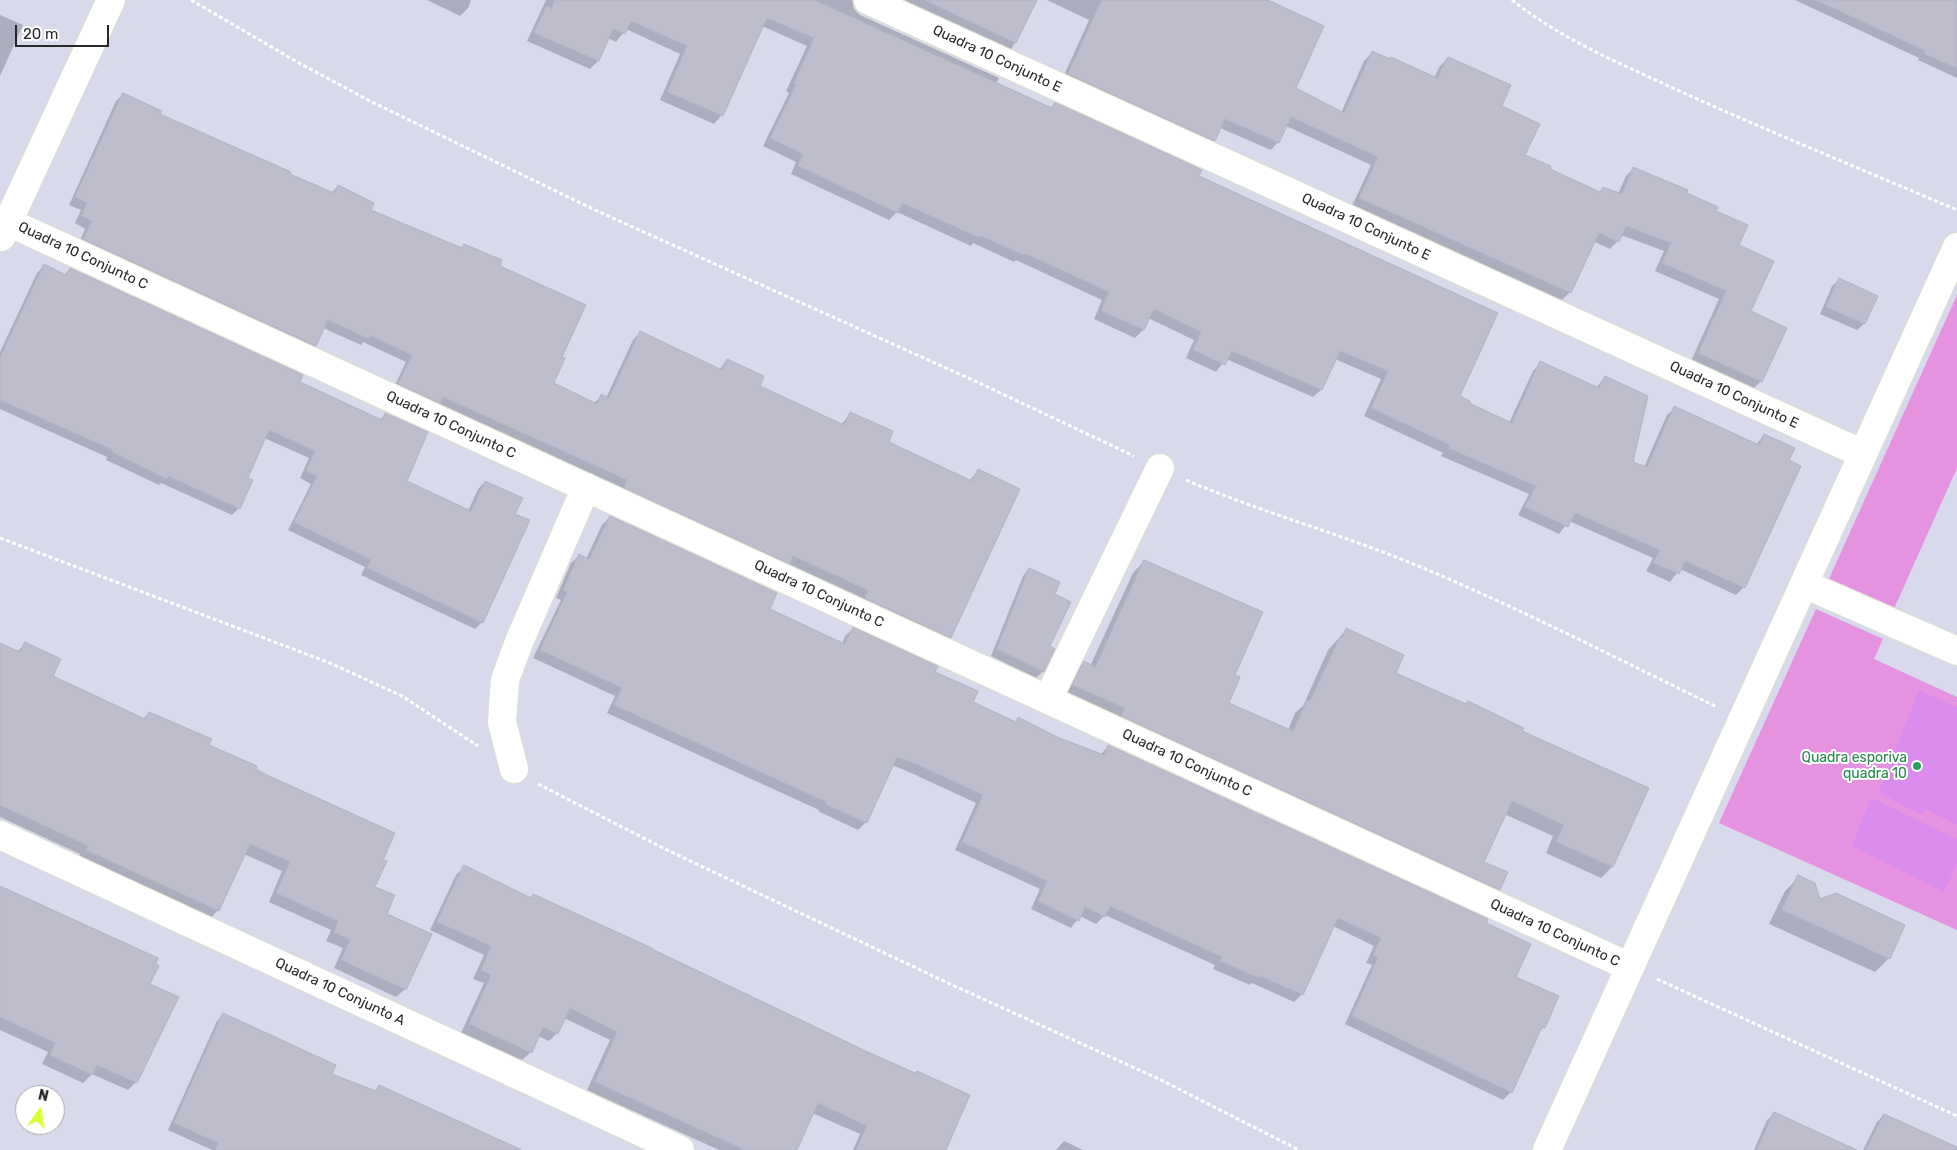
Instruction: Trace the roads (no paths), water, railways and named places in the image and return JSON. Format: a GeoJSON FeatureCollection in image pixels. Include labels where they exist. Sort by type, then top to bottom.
{"type":"FeatureCollection","features":[{"type":"Feature","properties":{"kind":"street"},"geometry":{"type":"LineString","coordinates":[[4,230],[111,0]]}},
{"type":"Feature","properties":{"kind":"street","name":"Quadra 10 Conjunto E"},"geometry":{"type":"LineString","coordinates":[[868,0],[1863,454]]}},
{"type":"Feature","properties":{"kind":"street","name":"Quadra 10 Conjunto C"},"geometry":{"type":"LineString","coordinates":[[4,230],[586,487],[1630,967]]}},
{"type":"Feature","properties":{"kind":"street"},"geometry":{"type":"LineString","coordinates":[[1547,1150],[1957,247]]}},
{"type":"Feature","properties":{"kind":"street"},"geometry":{"type":"LineString","coordinates":[[1048,699],[1160,468]]}},
{"type":"Feature","properties":{"kind":"street"},"geometry":{"type":"LineString","coordinates":[[514,769],[502,722],[505,680],[519,642],[586,487]]}},
{"type":"Feature","properties":{"kind":"street"},"geometry":{"type":"LineString","coordinates":[[1804,584],[1957,651]]}},
{"type":"Feature","properties":{"kind":"street","name":"Quadra 10 Conjunto A"},"geometry":{"type":"LineString","coordinates":[[0,835],[680,1150]]}},
{"type":"Feature","properties":{"kind":"place","name":"Quadra esporiva quadra 10"},"geometry":{"type":"Point","coordinates":[1917,766]}}]}
